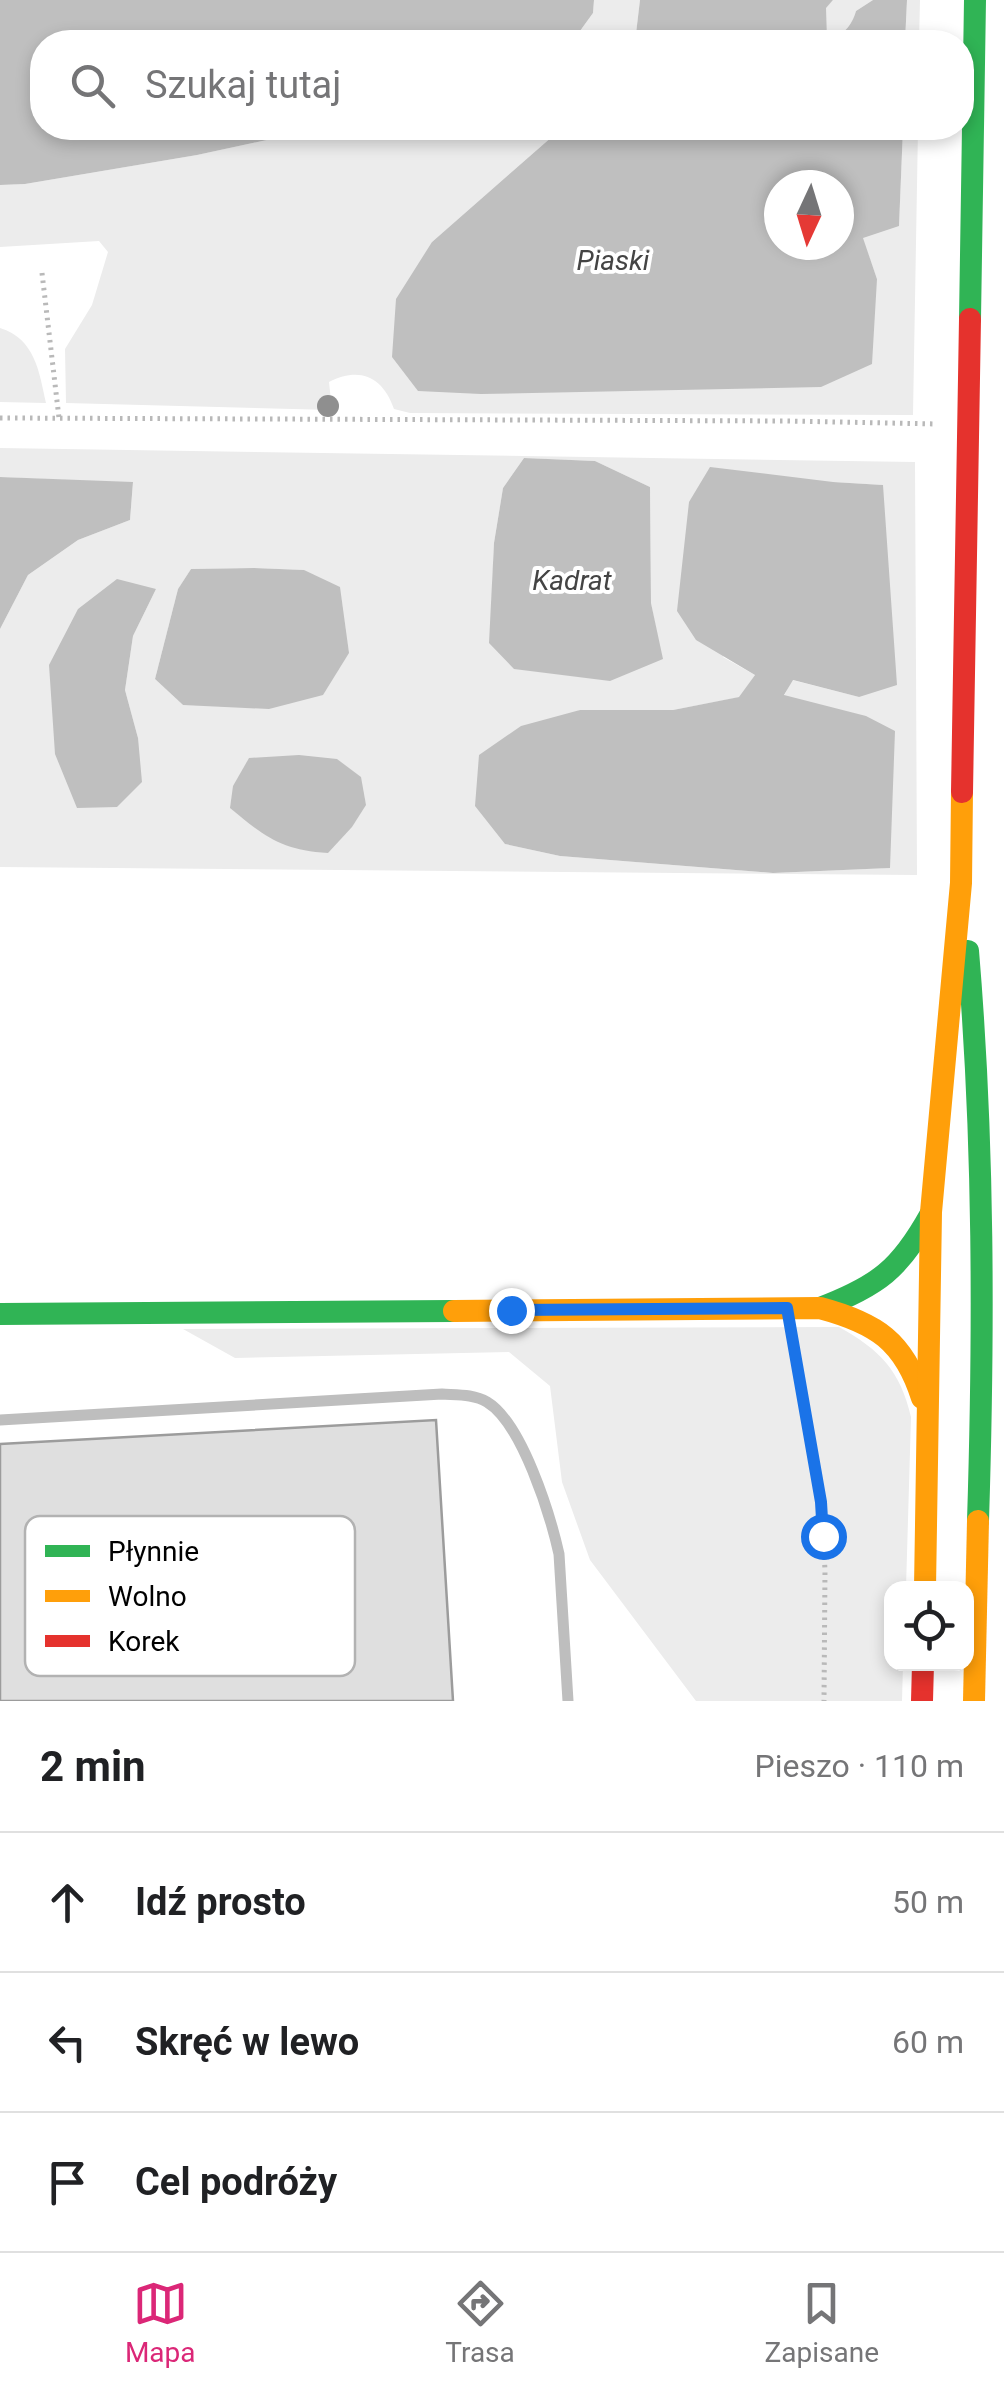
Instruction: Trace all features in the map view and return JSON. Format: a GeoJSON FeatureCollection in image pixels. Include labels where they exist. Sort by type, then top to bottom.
{"type":"FeatureCollection","features":[{"type":"Feature","properties":{"kind":"main road"},"geometry":{"type":"LineString","coordinates":[[974,81],[975,0]]}},
{"type":"Feature","properties":{"kind":"main road"},"geometry":{"type":"LineString","coordinates":[[924,1581],[931,1212],[961,883],[973,140]]}},
{"type":"Feature","properties":{"kind":"main road"},"geometry":{"type":"LineString","coordinates":[[961,883],[976,1034],[982,1215],[974,1701]]}},
{"type":"Feature","properties":{"kind":"main road"},"geometry":{"type":"LineString","coordinates":[[820,1308],[868,1290],[893,1273],[906,1259],[931,1212]]}},
{"type":"Feature","properties":{"kind":"main road"},"geometry":{"type":"LineString","coordinates":[[982,1215],[1004,1248]]}},
{"type":"Feature","properties":{"kind":"main road"},"geometry":{"type":"LineString","coordinates":[[0,1314],[820,1308],[849,1314],[894,1340],[918,1382],[928,1422]]}},
{"type":"Feature","properties":{"kind":"main road"},"geometry":{"type":"LineString","coordinates":[[980,1387],[990,1358],[1004,1338]]}},
{"type":"Feature","properties":{"kind":"main road"},"geometry":{"type":"LineString","coordinates":[[922,1701],[923,1671]]}},
{"type":"Feature","properties":{"kind":"lane"},"geometry":{"type":"LineString","coordinates":[[0,1420],[442,1394],[484,1400],[503,1413],[516,1431],[554,1534],[560,1564],[568,1701]]}},
{"type":"Feature","properties":{"kind":"path"},"geometry":{"type":"LineString","coordinates":[[42,273],[59,418]]}},
{"type":"Feature","properties":{"kind":"path"},"geometry":{"type":"LineString","coordinates":[[0,418],[787,420],[945,425]]}},
{"type":"Feature","properties":{"kind":"path"},"geometry":{"type":"LineString","coordinates":[[787,1308],[821,1502],[824,1701]]}},
{"type":"Feature","properties":{"kind":"shaded area"},"geometry":{"type":"Polygon","coordinates":[[[594,0],[640,0],[636,30],[581,30],[593,13],[594,0]]]}},
{"type":"Feature","properties":{"kind":"shaded area"},"geometry":{"type":"Polygon","coordinates":[[[833,0],[873,0],[856,11],[846,30],[826,30],[825,8],[833,0]]]}},
{"type":"Feature","properties":{"kind":"shaded area"},"geometry":{"type":"Polygon","coordinates":[[[907,0],[920,0],[919,30],[906,30],[907,0]]]}},
{"type":"Feature","properties":{"kind":"shaded area"},"geometry":{"type":"Polygon","coordinates":[[[267,140],[548,140],[432,242],[877,279],[862,237],[899,225],[903,140],[918,140],[913,415],[410,413],[394,409],[377,382],[360,375],[329,382],[332,410],[66,403],[65,349],[92,305],[108,252],[99,241],[0,247],[0,185],[197,155],[267,140]]]}},
{"type":"Feature","properties":{"kind":"shaded area"},"geometry":{"type":"Polygon","coordinates":[[[0,328],[28,348],[38,368],[46,403],[0,402],[0,328]]]}},
{"type":"Feature","properties":{"kind":"shaded area"},"geometry":{"type":"Polygon","coordinates":[[[0,448],[915,462],[917,875],[0,867],[0,629],[28,575],[78,540],[130,520],[133,483],[0,477],[0,448]],[[524,458],[503,488],[494,543],[490,643],[662,659],[651,603],[650,487],[595,461],[524,458]],[[833,482],[723,657],[755,675],[740,697],[673,710],[579,710],[505,844],[560,856],[773,873],[889,868],[829,708],[784,696],[792,680],[859,697],[883,485],[833,482]],[[191,569],[178,589],[155,679],[183,705],[304,570],[191,569]],[[156,589],[78,609],[138,738],[125,690],[133,636],[156,589]]]}},
{"type":"Feature","properties":{"kind":"shaded area"},"geometry":{"type":"Polygon","coordinates":[[[839,1327],[886,1363],[901,1386],[911,1417],[906,1581],[884,1581],[884,1671],[903,1671],[902,1701],[696,1701],[590,1560],[562,1482],[550,1386],[509,1352],[235,1358],[183,1329],[839,1327]]]}},
{"type":"Feature","properties":{"kind":"water"},"geometry":{"type":"Polygon","coordinates":[[[0,0],[594,0],[593,13],[581,30],[30,30],[30,140],[267,140],[197,155],[0,185],[0,0]]]}},
{"type":"Feature","properties":{"kind":"water"},"geometry":{"type":"Polygon","coordinates":[[[640,0],[833,0],[826,8],[827,30],[636,30],[640,0]]]}},
{"type":"Feature","properties":{"kind":"water"},"geometry":{"type":"Polygon","coordinates":[[[873,0],[907,0],[906,30],[846,30],[856,11],[873,0]]]}},
{"type":"Feature","properties":{"kind":"water","name":"Piaski"},"geometry":{"type":"Polygon","coordinates":[[[548,140],[903,140],[899,226],[863,238],[877,279],[872,364],[821,387],[481,394],[418,391],[392,357],[396,299],[432,242],[548,140]]]}},
{"type":"Feature","properties":{"kind":"water","name":"Kadrat"},"geometry":{"type":"Polygon","coordinates":[[[524,458],[595,461],[650,487],[651,603],[663,659],[610,681],[514,669],[489,643],[494,543],[503,488],[524,458]]]}},
{"type":"Feature","properties":{"kind":"water"},"geometry":{"type":"Polygon","coordinates":[[[710,467],[883,485],[897,685],[859,697],[793,680],[784,695],[866,716],[895,731],[890,868],[773,873],[560,856],[505,844],[475,806],[479,755],[521,726],[580,710],[673,710],[739,697],[755,675],[696,640],[677,611],[689,502],[710,467]]]}},
{"type":"Feature","properties":{"kind":"water"},"geometry":{"type":"Polygon","coordinates":[[[0,477],[133,482],[130,520],[78,540],[28,575],[0,629],[0,477]]]}},
{"type":"Feature","properties":{"kind":"water"},"geometry":{"type":"Polygon","coordinates":[[[191,569],[304,570],[340,587],[349,653],[323,695],[269,709],[183,705],[155,679],[178,589],[191,569]]]}},
{"type":"Feature","properties":{"kind":"water"},"geometry":{"type":"Polygon","coordinates":[[[117,579],[156,589],[133,636],[125,690],[138,738],[142,782],[117,807],[77,808],[55,754],[49,665],[78,609],[117,579]]]}},
{"type":"Feature","properties":{"kind":"water"},"geometry":{"type":"Polygon","coordinates":[[[299,755],[337,759],[361,777],[366,805],[328,853],[298,849],[274,840],[230,808],[233,786],[249,758],[299,755]]]}},
{"type":"Feature","properties":{"kind":"building"},"geometry":{"type":"Polygon","coordinates":[[[436,1420],[453,1701],[0,1701],[0,1444],[436,1420]]]}},
{"type":"Feature","properties":{"kind":"traffic: fast"},"geometry":{"type":"LineString","coordinates":[[974,64],[975,0]]}},
{"type":"Feature","properties":{"kind":"traffic: fast"},"geometry":{"type":"LineString","coordinates":[[970,319],[973,140]]}},
{"type":"Feature","properties":{"kind":"traffic: fast"},"geometry":{"type":"LineString","coordinates":[[968,951],[981,1236],[978,1521]]}},
{"type":"Feature","properties":{"kind":"traffic: fast"},"geometry":{"type":"LineString","coordinates":[[820,1308],[886,1274],[930,1215]]}},
{"type":"Feature","properties":{"kind":"traffic: fast"},"geometry":{"type":"LineString","coordinates":[[0,1314],[454,1311]]}},
{"type":"Feature","properties":{"kind":"traffic: slow"},"geometry":{"type":"LineString","coordinates":[[925,1581],[931,1212],[961,883],[962,792]]}},
{"type":"Feature","properties":{"kind":"traffic: slow"},"geometry":{"type":"LineString","coordinates":[[454,1311],[820,1308],[857,1320],[885,1337],[906,1362],[922,1398]]}},
{"type":"Feature","properties":{"kind":"traffic: slow"},"geometry":{"type":"LineString","coordinates":[[974,1701],[978,1521]]}},
{"type":"Feature","properties":{"kind":"traffic: jam"},"geometry":{"type":"LineString","coordinates":[[962,792],[970,319]]}},
{"type":"Feature","properties":{"kind":"traffic: jam"},"geometry":{"type":"LineString","coordinates":[[922,1701],[923,1671]]}},
{"type":"Feature","properties":{"kind":"route"},"geometry":{"type":"LineString","coordinates":[[511,1310],[787,1308],[821,1502],[823,1536]]}}]}
